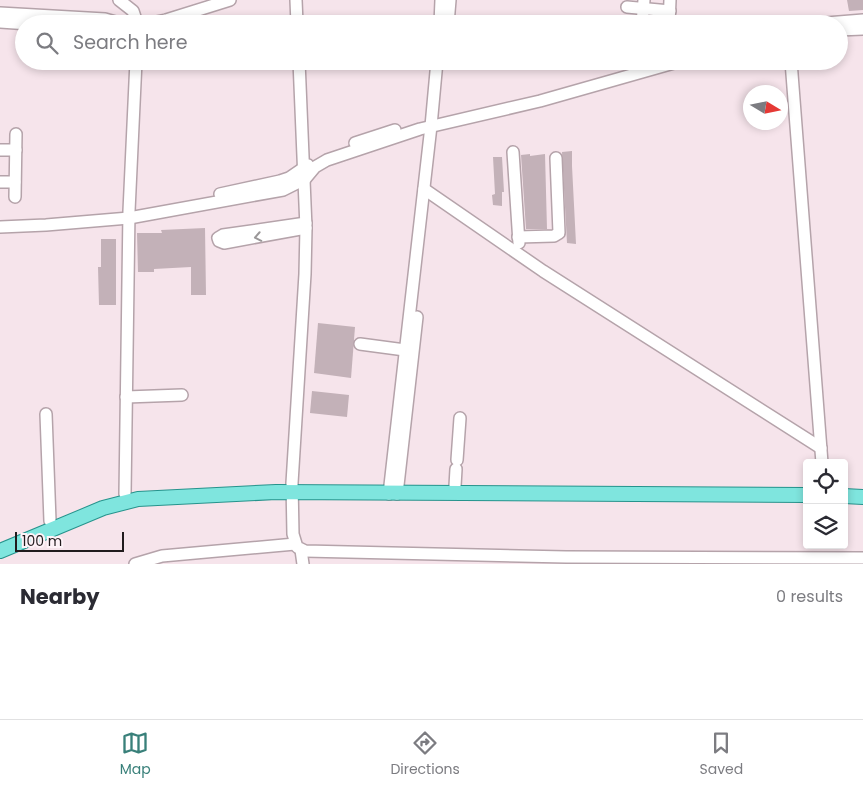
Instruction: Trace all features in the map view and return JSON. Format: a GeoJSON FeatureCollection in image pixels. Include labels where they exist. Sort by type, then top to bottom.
{"type":"FeatureCollection","features":[{"type":"Feature","properties":{"kind":"main road"},"geometry":{"type":"LineString","coordinates":[[394,490],[455,486],[803,488]]}},
{"type":"Feature","properties":{"kind":"main road"},"geometry":{"type":"LineString","coordinates":[[0,551],[103,508],[138,499],[292,488]]}},
{"type":"Feature","properties":{"kind":"main road"},"geometry":{"type":"LineString","coordinates":[[0,541],[95,502],[137,491],[292,488],[803,495]]}},
{"type":"Feature","properties":{"kind":"main road"},"geometry":{"type":"LineString","coordinates":[[848,488],[863,488]]}},
{"type":"Feature","properties":{"kind":"main road"},"geometry":{"type":"LineString","coordinates":[[848,496],[863,497]]}},
{"type":"Feature","properties":{"kind":"street"},"geometry":{"type":"LineString","coordinates":[[119,0],[135,15]]}},
{"type":"Feature","properties":{"kind":"street"},"geometry":{"type":"LineString","coordinates":[[182,15],[230,0]]}},
{"type":"Feature","properties":{"kind":"street"},"geometry":{"type":"LineString","coordinates":[[296,0],[297,15]]}},
{"type":"Feature","properties":{"kind":"street"},"geometry":{"type":"LineString","coordinates":[[441,15],[442,0]]}},
{"type":"Feature","properties":{"kind":"street"},"geometry":{"type":"LineString","coordinates":[[449,15],[450,0]]}},
{"type":"Feature","properties":{"kind":"street"},"geometry":{"type":"LineString","coordinates":[[627,7],[643,4],[670,5]]}},
{"type":"Feature","properties":{"kind":"street"},"geometry":{"type":"LineString","coordinates":[[0,13],[35,15]]}},
{"type":"Feature","properties":{"kind":"street"},"geometry":{"type":"LineString","coordinates":[[848,21],[863,20]]}},
{"type":"Feature","properties":{"kind":"street"},"geometry":{"type":"LineString","coordinates":[[0,22],[15,23]]}},
{"type":"Feature","properties":{"kind":"street"},"geometry":{"type":"LineString","coordinates":[[848,30],[863,29]]}},
{"type":"Feature","properties":{"kind":"street"},"geometry":{"type":"LineString","coordinates":[[124,494],[129,215],[136,70]]}},
{"type":"Feature","properties":{"kind":"street"},"geometry":{"type":"LineString","coordinates":[[299,70],[306,225],[305,274],[292,488],[296,543],[303,564]]}},
{"type":"Feature","properties":{"kind":"street"},"geometry":{"type":"LineString","coordinates":[[435,122],[437,70]]}},
{"type":"Feature","properties":{"kind":"street"},"geometry":{"type":"LineString","coordinates":[[394,490],[427,191],[443,70]]}},
{"type":"Feature","properties":{"kind":"street"},"geometry":{"type":"LineString","coordinates":[[435,122],[450,114],[547,92],[623,70]]}},
{"type":"Feature","properties":{"kind":"street"},"geometry":{"type":"LineString","coordinates":[[0,227],[46,225],[129,215],[280,181],[305,174],[315,158],[320,155],[377,135],[540,101],[643,70]]}},
{"type":"Feature","properties":{"kind":"street"},"geometry":{"type":"LineString","coordinates":[[792,70],[822,459]]}},
{"type":"Feature","properties":{"kind":"street"},"geometry":{"type":"LineString","coordinates":[[14,198],[16,134]]}},
{"type":"Feature","properties":{"kind":"street"},"geometry":{"type":"LineString","coordinates":[[0,150],[16,150]]}},
{"type":"Feature","properties":{"kind":"street"},"geometry":{"type":"LineString","coordinates":[[513,152],[519,255]]}},
{"type":"Feature","properties":{"kind":"street"},"geometry":{"type":"LineString","coordinates":[[518,238],[554,236],[559,233],[556,158]]}},
{"type":"Feature","properties":{"kind":"street"},"geometry":{"type":"LineString","coordinates":[[0,182],[15,182]]}},
{"type":"Feature","properties":{"kind":"street"},"geometry":{"type":"LineString","coordinates":[[427,191],[519,255],[821,448]]}},
{"type":"Feature","properties":{"kind":"street"},"geometry":{"type":"LineString","coordinates":[[394,490],[405,350],[427,191]]}},
{"type":"Feature","properties":{"kind":"street"},"geometry":{"type":"LineString","coordinates":[[0,221],[129,215]]}},
{"type":"Feature","properties":{"kind":"street"},"geometry":{"type":"LineString","coordinates":[[306,225],[224,243],[218,241],[218,238],[223,235],[306,225]]}},
{"type":"Feature","properties":{"kind":"street"},"geometry":{"type":"LineString","coordinates":[[360,344],[405,350]]}},
{"type":"Feature","properties":{"kind":"street"},"geometry":{"type":"LineString","coordinates":[[126,397],[182,395]]}},
{"type":"Feature","properties":{"kind":"street"},"geometry":{"type":"LineString","coordinates":[[46,414],[50,520]]}},
{"type":"Feature","properties":{"kind":"street"},"geometry":{"type":"LineString","coordinates":[[455,486],[460,418]]}},
{"type":"Feature","properties":{"kind":"street"},"geometry":{"type":"LineString","coordinates":[[136,564],[162,556],[296,543],[387,558],[560,557],[632,561],[856,560]]}},
{"type":"Feature","properties":{"kind":"street"},"geometry":{"type":"LineString","coordinates":[[560,557],[574,564]]}},
{"type":"Feature","properties":{"kind":"building"},"geometry":{"type":"Polygon","coordinates":[[[847,0],[863,0],[863,10],[849,11],[847,0]]]}},
{"type":"Feature","properties":{"kind":"building"},"geometry":{"type":"Polygon","coordinates":[[[572,151],[576,244],[567,243],[562,152],[572,151]]]}},
{"type":"Feature","properties":{"kind":"building"},"geometry":{"type":"Polygon","coordinates":[[[530,154],[530,156],[545,154],[547,229],[526,229],[521,155],[530,154]]]}},
{"type":"Feature","properties":{"kind":"building"},"geometry":{"type":"Polygon","coordinates":[[[493,157],[502,157],[504,192],[502,192],[502,206],[493,205],[492,195],[495,194],[493,157]]]}},
{"type":"Feature","properties":{"kind":"building"},"geometry":{"type":"Polygon","coordinates":[[[205,228],[206,295],[191,295],[191,267],[154,269],[154,272],[138,272],[137,233],[162,233],[161,230],[205,228]]]}},
{"type":"Feature","properties":{"kind":"building"},"geometry":{"type":"Polygon","coordinates":[[[101,239],[116,239],[116,305],[99,305],[98,267],[101,267],[101,239]]]}},
{"type":"Feature","properties":{"kind":"building"},"geometry":{"type":"Polygon","coordinates":[[[318,323],[355,327],[351,378],[314,373],[318,323]]]}},
{"type":"Feature","properties":{"kind":"building"},"geometry":{"type":"Polygon","coordinates":[[[312,391],[349,395],[347,417],[310,413],[312,391]]]}}]}
